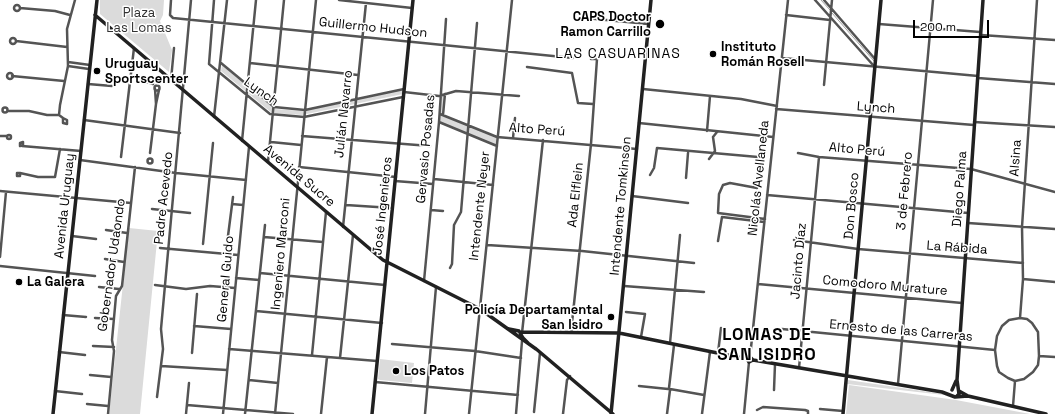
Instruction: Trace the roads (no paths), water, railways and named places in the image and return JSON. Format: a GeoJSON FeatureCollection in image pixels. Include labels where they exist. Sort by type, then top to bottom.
{"type":"FeatureCollection","features":[{"type":"Feature","properties":{"kind":"main road","name":"Avenida Uruguay"},"geometry":{"type":"LineString","coordinates":[[53,414],[97,0]]}},
{"type":"Feature","properties":{"kind":"main road","name":"José Ingenieros"},"geometry":{"type":"LineString","coordinates":[[372,414],[414,0]]}},
{"type":"Feature","properties":{"kind":"main road","name":"Intendente Tomkinson"},"geometry":{"type":"LineString","coordinates":[[611,413],[651,0]]}},
{"type":"Feature","properties":{"kind":"main road","name":"Don Bosco"},"geometry":{"type":"LineString","coordinates":[[844,413],[846,377],[881,0]]}},
{"type":"Feature","properties":{"kind":"main road","name":"Diego Palma"},"geometry":{"type":"LineString","coordinates":[[958,391],[957,380],[959,346],[982,0]]}},
{"type":"Feature","properties":{"kind":"main road","name":"Avenida Sucre"},"geometry":{"type":"LineString","coordinates":[[96,15],[297,188],[388,263],[480,309],[517,337]]}},
{"type":"Feature","properties":{"kind":"main road","name":"Avenida Sucre"},"geometry":{"type":"LineString","coordinates":[[506,328],[521,335],[611,413]]}},
{"type":"Feature","properties":{"kind":"main road"},"geometry":{"type":"LineString","coordinates":[[517,337],[529,332],[619,333],[750,360],[846,377],[898,384],[943,392],[955,396],[968,396],[1046,414]]}},
{"type":"Feature","properties":{"kind":"main road","name":"Avenida Sucre"},"geometry":{"type":"LineString","coordinates":[[521,335],[528,345],[536,349]]}},
{"type":"Feature","properties":{"kind":"main road"},"geometry":{"type":"LineString","coordinates":[[517,337],[521,335]]}},
{"type":"Feature","properties":{"kind":"main road","name":"Diego Palma"},"geometry":{"type":"LineString","coordinates":[[953,390],[957,380]]}},
{"type":"Feature","properties":{"kind":"main road"},"geometry":{"type":"LineString","coordinates":[[943,392],[953,390],[968,396]]}},
{"type":"Feature","properties":{"kind":"main road"},"geometry":{"type":"LineString","coordinates":[[953,390],[955,396]]}},
{"type":"Feature","properties":{"kind":"main road"},"geometry":{"type":"LineString","coordinates":[[955,396],[959,395],[958,391]]}},
{"type":"Feature","properties":{"kind":"street"},"geometry":{"type":"LineString","coordinates":[[59,115],[60,96],[68,66],[67,29],[75,0]]}},
{"type":"Feature","properties":{"kind":"street","name":"Guillermo Hudson"},"geometry":{"type":"LineString","coordinates":[[171,0],[171,17],[189,20],[573,58]]}},
{"type":"Feature","properties":{"kind":"street","name":"Padre Acevedo"},"geometry":{"type":"LineString","coordinates":[[157,397],[163,349],[160,334],[184,90],[191,0]]}},
{"type":"Feature","properties":{"kind":"street"},"geometry":{"type":"LineString","coordinates":[[212,22],[214,0]]}},
{"type":"Feature","properties":{"kind":"street"},"geometry":{"type":"LineString","coordinates":[[214,117],[227,0]]}},
{"type":"Feature","properties":{"kind":"street"},"geometry":{"type":"LineString","coordinates":[[242,141],[256,0]]}},
{"type":"Feature","properties":{"kind":"street"},"geometry":{"type":"LineString","coordinates":[[268,163],[284,0]]}},
{"type":"Feature","properties":{"kind":"street","name":"Ingeniero Marconi"},"geometry":{"type":"LineString","coordinates":[[276,413],[288,276],[316,0]]}},
{"type":"Feature","properties":{"kind":"street"},"geometry":{"type":"LineString","coordinates":[[339,0],[413,8]]}},
{"type":"Feature","properties":{"kind":"street","name":"Intendente Neyer"},"geometry":{"type":"LineString","coordinates":[[469,414],[498,137],[501,94],[512,0]]}},
{"type":"Feature","properties":{"kind":"street","name":"Nicolás Avellaneda"},"geometry":{"type":"LineString","coordinates":[[744,414],[788,0]]}},
{"type":"Feature","properties":{"kind":"street"},"geometry":{"type":"LineString","coordinates":[[814,0],[869,62],[875,66]]}},
{"type":"Feature","properties":{"kind":"street"},"geometry":{"type":"LineString","coordinates":[[824,0],[831,10],[876,59]]}},
{"type":"Feature","properties":{"kind":"street"},"geometry":{"type":"LineString","coordinates":[[824,85],[832,0]]}},
{"type":"Feature","properties":{"kind":"street","name":"3 de Febrero"},"geometry":{"type":"LineString","coordinates":[[898,384],[932,0]]}},
{"type":"Feature","properties":{"kind":"street","name":"Alsina"},"geometry":{"type":"LineString","coordinates":[[1020,318],[1024,184],[1037,0]]}},
{"type":"Feature","properties":{"kind":"street","name":"Julián Navarro"},"geometry":{"type":"LineString","coordinates":[[343,227],[366,3]]}},
{"type":"Feature","properties":{"kind":"street"},"geometry":{"type":"LineString","coordinates":[[20,8],[52,11],[70,15]]}},
{"type":"Feature","properties":{"kind":"street"},"geometry":{"type":"LineString","coordinates":[[786,15],[830,18]]}},
{"type":"Feature","properties":{"kind":"street"},"geometry":{"type":"LineString","coordinates":[[585,18],[648,24]]}},
{"type":"Feature","properties":{"kind":"street","name":"Gervasio Posadas"},"geometry":{"type":"LineString","coordinates":[[424,281],[440,114],[446,19]]}},
{"type":"Feature","properties":{"kind":"street","name":"Lynch"},"geometry":{"type":"LineString","coordinates":[[212,22],[208,64],[273,115],[304,117],[355,107],[404,92]]}},
{"type":"Feature","properties":{"kind":"street"},"geometry":{"type":"LineString","coordinates":[[450,268],[452,264],[454,225],[461,212],[477,23]]}},
{"type":"Feature","properties":{"kind":"street"},"geometry":{"type":"LineString","coordinates":[[879,24],[930,27],[1055,40]]}},
{"type":"Feature","properties":{"kind":"street"},"geometry":{"type":"LineString","coordinates":[[16,41],[67,47]]}},
{"type":"Feature","properties":{"kind":"street"},"geometry":{"type":"LineString","coordinates":[[121,157],[123,126],[134,48]]}},
{"type":"Feature","properties":{"kind":"street"},"geometry":{"type":"LineString","coordinates":[[171,80],[174,48]]}},
{"type":"Feature","properties":{"kind":"street"},"geometry":{"type":"LineString","coordinates":[[782,58],[927,70],[977,77],[1055,84]]}},
{"type":"Feature","properties":{"kind":"street","name":"Ada Elflein"},"geometry":{"type":"LineString","coordinates":[[571,332],[594,104],[597,59],[591,59]]}},
{"type":"Feature","properties":{"kind":"street"},"geometry":{"type":"LineString","coordinates":[[68,62],[90,67]]}},
{"type":"Feature","properties":{"kind":"street","name":"Lynch"},"geometry":{"type":"LineString","coordinates":[[221,63],[274,107],[305,110],[356,99],[404,92],[441,96]]}},
{"type":"Feature","properties":{"kind":"street"},"geometry":{"type":"LineString","coordinates":[[250,64],[358,75]]}},
{"type":"Feature","properties":{"kind":"street"},"geometry":{"type":"LineString","coordinates":[[68,66],[90,67]]}},
{"type":"Feature","properties":{"kind":"street"},"geometry":{"type":"LineString","coordinates":[[527,67],[573,73],[575,93],[578,103],[594,104]]}},
{"type":"Feature","properties":{"kind":"street"},"geometry":{"type":"LineString","coordinates":[[12,76],[64,81]]}},
{"type":"Feature","properties":{"kind":"street"},"geometry":{"type":"LineString","coordinates":[[88,84],[112,86]]}},
{"type":"Feature","properties":{"kind":"street"},"geometry":{"type":"LineString","coordinates":[[150,160],[159,90],[152,85],[156,104]]}},
{"type":"Feature","properties":{"kind":"street","name":"Lynch"},"geometry":{"type":"LineString","coordinates":[[642,89],[747,100],[776,108],[871,118],[1055,127]]}},
{"type":"Feature","properties":{"kind":"street"},"geometry":{"type":"LineString","coordinates":[[441,96],[456,91],[519,96]]}},
{"type":"Feature","properties":{"kind":"street","name":"Gervasio Posadas"},"geometry":{"type":"LineString","coordinates":[[444,115],[445,94]]}},
{"type":"Feature","properties":{"kind":"street"},"geometry":{"type":"LineString","coordinates":[[707,131],[710,96]]}},
{"type":"Feature","properties":{"kind":"street"},"geometry":{"type":"LineString","coordinates":[[8,111],[29,111],[47,115],[59,115],[63,118]]}},
{"type":"Feature","properties":{"kind":"street","name":"Alto Perú"},"geometry":{"type":"LineString","coordinates":[[440,114],[498,137],[637,149]]}},
{"type":"Feature","properties":{"kind":"street"},"geometry":{"type":"LineString","coordinates":[[513,138],[515,118]]}},
{"type":"Feature","properties":{"kind":"street"},"geometry":{"type":"LineString","coordinates":[[84,120],[180,133]]}},
{"type":"Feature","properties":{"kind":"street","name":"Alto Perú"},"geometry":{"type":"LineString","coordinates":[[439,122],[496,146]]}},
{"type":"Feature","properties":{"kind":"street"},"geometry":{"type":"LineString","coordinates":[[639,123],[773,137]]}},
{"type":"Feature","properties":{"kind":"street"},"geometry":{"type":"LineString","coordinates":[[709,159],[713,155],[716,148],[713,136],[718,132]]}},
{"type":"Feature","properties":{"kind":"street"},"geometry":{"type":"LineString","coordinates":[[0,136],[6,137]]}},
{"type":"Feature","properties":{"kind":"street"},"geometry":{"type":"LineString","coordinates":[[302,136],[430,146]]}},
{"type":"Feature","properties":{"kind":"street"},"geometry":{"type":"LineString","coordinates":[[516,414],[522,350],[521,335],[543,140]]}},
{"type":"Feature","properties":{"kind":"street"},"geometry":{"type":"LineString","coordinates":[[271,142],[301,145]]}},
{"type":"Feature","properties":{"kind":"street"},"geometry":{"type":"LineString","coordinates":[[203,244],[213,143]]}},
{"type":"Feature","properties":{"kind":"street"},"geometry":{"type":"LineString","coordinates":[[23,145],[81,151]]}},
{"type":"Feature","properties":{"kind":"street","name":"General Guido"},"geometry":{"type":"LineString","coordinates":[[223,414],[249,147]]}},
{"type":"Feature","properties":{"kind":"street"},"geometry":{"type":"LineString","coordinates":[[650,175],[654,168],[656,148],[713,155],[758,157]]}},
{"type":"Feature","properties":{"kind":"street"},"geometry":{"type":"LineString","coordinates":[[21,174],[38,177],[56,177],[56,164],[60,149]]}},
{"type":"Feature","properties":{"kind":"street"},"geometry":{"type":"LineString","coordinates":[[686,178],[688,152]]}},
{"type":"Feature","properties":{"kind":"street","name":"Alto Perú"},"geometry":{"type":"LineString","coordinates":[[798,153],[866,161],[971,169],[1055,192]]}},
{"type":"Feature","properties":{"kind":"street","name":"Jacinto Díaz"},"geometry":{"type":"LineString","coordinates":[[798,368],[803,332],[819,156]]}},
{"type":"Feature","properties":{"kind":"street"},"geometry":{"type":"LineString","coordinates":[[80,160],[176,173],[246,180]]}},
{"type":"Feature","properties":{"kind":"street","name":"Gobernador Udaondo"},"geometry":{"type":"LineString","coordinates":[[108,414],[114,348],[112,340],[116,293],[120,290],[135,167]]}},
{"type":"Feature","properties":{"kind":"street"},"geometry":{"type":"LineString","coordinates":[[299,167],[349,172],[433,184]]}},
{"type":"Feature","properties":{"kind":"street"},"geometry":{"type":"LineString","coordinates":[[434,179],[493,185]]}},
{"type":"Feature","properties":{"kind":"street"},"geometry":{"type":"LineString","coordinates":[[757,188],[730,183],[723,185],[719,194],[718,213],[764,221]]}},
{"type":"Feature","properties":{"kind":"street"},"geometry":{"type":"LineString","coordinates":[[0,191],[76,197],[131,204]]}},
{"type":"Feature","properties":{"kind":"street"},"geometry":{"type":"LineString","coordinates":[[0,257],[6,192]]}},
{"type":"Feature","properties":{"kind":"street"},"geometry":{"type":"LineString","coordinates":[[632,196],[688,203]]}},
{"type":"Feature","properties":{"kind":"street"},"geometry":{"type":"LineString","coordinates":[[767,196],[968,213]]}},
{"type":"Feature","properties":{"kind":"street"},"geometry":{"type":"LineString","coordinates":[[228,236],[232,197]]}},
{"type":"Feature","properties":{"kind":"street"},"geometry":{"type":"LineString","coordinates":[[232,204],[243,205]]}},
{"type":"Feature","properties":{"kind":"street"},"geometry":{"type":"LineString","coordinates":[[346,205],[393,208]]}},
{"type":"Feature","properties":{"kind":"street"},"geometry":{"type":"LineString","coordinates":[[152,209],[190,213]]}},
{"type":"Feature","properties":{"kind":"street"},"geometry":{"type":"LineString","coordinates":[[431,210],[444,211]]}},
{"type":"Feature","properties":{"kind":"street"},"geometry":{"type":"LineString","coordinates":[[312,355],[326,212]]}},
{"type":"Feature","properties":{"kind":"street"},"geometry":{"type":"LineString","coordinates":[[718,241],[722,217],[764,221]]}},
{"type":"Feature","properties":{"kind":"street"},"geometry":{"type":"LineString","coordinates":[[968,223],[1055,229]]}},
{"type":"Feature","properties":{"kind":"street"},"geometry":{"type":"LineString","coordinates":[[245,414],[265,225]]}},
{"type":"Feature","properties":{"kind":"street"},"geometry":{"type":"LineString","coordinates":[[106,230],[127,233]]}},
{"type":"Feature","properties":{"kind":"street"},"geometry":{"type":"LineString","coordinates":[[340,358],[353,235]]}},
{"type":"Feature","properties":{"kind":"street"},"geometry":{"type":"LineString","coordinates":[[667,414],[680,235]]}},
{"type":"Feature","properties":{"kind":"street"},"geometry":{"type":"LineString","coordinates":[[72,236],[96,239]]}},
{"type":"Feature","properties":{"kind":"street"},"geometry":{"type":"LineString","coordinates":[[264,237],[323,242]]}},
{"type":"Feature","properties":{"kind":"street","name":"La Rábida"},"geometry":{"type":"LineString","coordinates":[[794,240],[811,244],[858,250],[1022,263]]}},
{"type":"Feature","properties":{"kind":"street"},"geometry":{"type":"LineString","coordinates":[[487,245],[694,263]]}},
{"type":"Feature","properties":{"kind":"street"},"geometry":{"type":"LineString","coordinates":[[160,248],[238,255]]}},
{"type":"Feature","properties":{"kind":"street"},"geometry":{"type":"LineString","coordinates":[[105,259],[124,262]]}},
{"type":"Feature","properties":{"kind":"street"},"geometry":{"type":"LineString","coordinates":[[0,266],[94,276]]}},
{"type":"Feature","properties":{"kind":"street"},"geometry":{"type":"LineString","coordinates":[[260,273],[386,285]]}},
{"type":"Feature","properties":{"kind":"street"},"geometry":{"type":"LineString","coordinates":[[236,278],[259,280]]}},
{"type":"Feature","properties":{"kind":"street"},"geometry":{"type":"LineString","coordinates":[[1022,279],[1055,282]]}},
{"type":"Feature","properties":{"kind":"street","name":"Comodoro Murature"},"geometry":{"type":"LineString","coordinates":[[758,284],[962,302]]}},
{"type":"Feature","properties":{"kind":"street"},"geometry":{"type":"LineString","coordinates":[[155,285],[186,289],[210,286],[235,288]]}},
{"type":"Feature","properties":{"kind":"street"},"geometry":{"type":"LineString","coordinates":[[624,286],[704,292]]}},
{"type":"Feature","properties":{"kind":"street"},"geometry":{"type":"LineString","coordinates":[[99,287],[120,290]]}},
{"type":"Feature","properties":{"kind":"street"},"geometry":{"type":"LineString","coordinates":[[425,414],[436,287]]}},
{"type":"Feature","properties":{"kind":"street"},"geometry":{"type":"LineString","coordinates":[[192,354],[197,294]]}},
{"type":"Feature","properties":{"kind":"street"},"geometry":{"type":"LineString","coordinates":[[256,311],[382,323]]}},
{"type":"Feature","properties":{"kind":"street"},"geometry":{"type":"LineString","coordinates":[[626,312],[645,314],[641,338]]}},
{"type":"Feature","properties":{"kind":"street"},"geometry":{"type":"LineString","coordinates":[[63,315],[86,317]]}},
{"type":"Feature","properties":{"kind":"street"},"geometry":{"type":"LineString","coordinates":[[95,318],[114,319]]}},
{"type":"Feature","properties":{"kind":"street"},"geometry":{"type":"LineString","coordinates":[[1020,318],[1032,323],[1038,332],[1039,356],[1038,364],[1033,372],[1024,379],[1015,381],[999,372],[994,350],[997,336],[1002,326],[1009,320],[1020,318]]}},
{"type":"Feature","properties":{"kind":"street"},"geometry":{"type":"LineString","coordinates":[[194,326],[231,329]]}},
{"type":"Feature","properties":{"kind":"street"},"geometry":{"type":"LineString","coordinates":[[718,354],[721,328]]}},
{"type":"Feature","properties":{"kind":"street","name":"Ernesto de las Carreras"},"geometry":{"type":"LineString","coordinates":[[782,329],[850,337],[994,350]]}},
{"type":"Feature","properties":{"kind":"street"},"geometry":{"type":"LineString","coordinates":[[392,344],[521,358]]}},
{"type":"Feature","properties":{"kind":"street"},"geometry":{"type":"LineString","coordinates":[[522,350],[528,345]]}},
{"type":"Feature","properties":{"kind":"street"},"geometry":{"type":"LineString","coordinates":[[93,346],[114,348]]}},
{"type":"Feature","properties":{"kind":"street"},"geometry":{"type":"LineString","coordinates":[[229,349],[377,361]]}},
{"type":"Feature","properties":{"kind":"street"},"geometry":{"type":"LineString","coordinates":[[59,352],[85,355]]}},
{"type":"Feature","properties":{"kind":"street"},"geometry":{"type":"LineString","coordinates":[[702,414],[710,352]]}},
{"type":"Feature","properties":{"kind":"street"},"geometry":{"type":"LineString","coordinates":[[534,412],[540,353]]}},
{"type":"Feature","properties":{"kind":"street"},"geometry":{"type":"LineString","coordinates":[[1039,356],[1055,357]]}},
{"type":"Feature","properties":{"kind":"street"},"geometry":{"type":"LineString","coordinates":[[321,414],[327,357]]}},
{"type":"Feature","properties":{"kind":"street"},"geometry":{"type":"LineString","coordinates":[[774,390],[775,364]]}},
{"type":"Feature","properties":{"kind":"street"},"geometry":{"type":"LineString","coordinates":[[161,366],[227,370]]}},
{"type":"Feature","properties":{"kind":"street"},"geometry":{"type":"LineString","coordinates":[[90,375],[112,377]]}},
{"type":"Feature","properties":{"kind":"street"},"geometry":{"type":"LineString","coordinates":[[564,414],[567,380],[570,376]]}},
{"type":"Feature","properties":{"kind":"street"},"geometry":{"type":"LineString","coordinates":[[249,380],[278,383]]}},
{"type":"Feature","properties":{"kind":"street"},"geometry":{"type":"LineString","coordinates":[[1013,406],[1015,381]]}},
{"type":"Feature","properties":{"kind":"street"},"geometry":{"type":"LineString","coordinates":[[375,382],[518,395]]}},
{"type":"Feature","properties":{"kind":"street"},"geometry":{"type":"LineString","coordinates":[[186,414],[189,383]]}},
{"type":"Feature","properties":{"kind":"street"},"geometry":{"type":"LineString","coordinates":[[639,386],[704,395]]}},
{"type":"Feature","properties":{"kind":"street"},"geometry":{"type":"LineString","coordinates":[[55,391],[82,394]]}},
{"type":"Feature","properties":{"kind":"street"},"geometry":{"type":"LineString","coordinates":[[87,404],[108,406]]}},
{"type":"Feature","properties":{"kind":"street"},"geometry":{"type":"LineString","coordinates":[[187,405],[293,414]]}},
{"type":"Feature","properties":{"kind":"street"},"geometry":{"type":"LineString","coordinates":[[757,410],[763,407],[805,410],[808,411],[808,414]]}},
{"type":"Feature","properties":{"kind":"street"},"geometry":{"type":"LineString","coordinates":[[820,409],[844,413]]}},
{"type":"Feature","properties":{"kind":"waterway"},"geometry":{"type":"LineString","coordinates":[[821,0],[830,10]]}},
{"type":"Feature","properties":{"kind":"waterway"},"geometry":{"type":"LineString","coordinates":[[832,13],[874,61]]}},
{"type":"Feature","properties":{"kind":"place","name":"CAPS Doctor Ramon Carrillo"},"geometry":{"type":"Point","coordinates":[660,24]}},
{"type":"Feature","properties":{"kind":"place","name":"Instituto Román Rosell"},"geometry":{"type":"Point","coordinates":[713,54]}},
{"type":"Feature","properties":{"kind":"place","name":"Uruguay Sportscenter"},"geometry":{"type":"Point","coordinates":[97,71]}},
{"type":"Feature","properties":{"kind":"place","name":"La Galera"},"geometry":{"type":"Point","coordinates":[19,282]}},
{"type":"Feature","properties":{"kind":"place","name":"Policía Departamental San Isidro"},"geometry":{"type":"Point","coordinates":[611,317]}},
{"type":"Feature","properties":{"kind":"place","name":"Los Patos"},"geometry":{"type":"Point","coordinates":[396,371]}},
{"type":"Feature","properties":{"kind":"district","name":"LAS CASUARINAS"},"geometry":{"type":"Point","coordinates":[618,54]}},
{"type":"Feature","properties":{"kind":"district","name":"LOMAS DE SAN ISIDRO"},"geometry":{"type":"Point","coordinates":[767,345]}},
{"type":"Feature","properties":{"kind":"park label","name":"Plaza Las Lomas"},"geometry":{"type":"Point","coordinates":[139,20]}}]}
